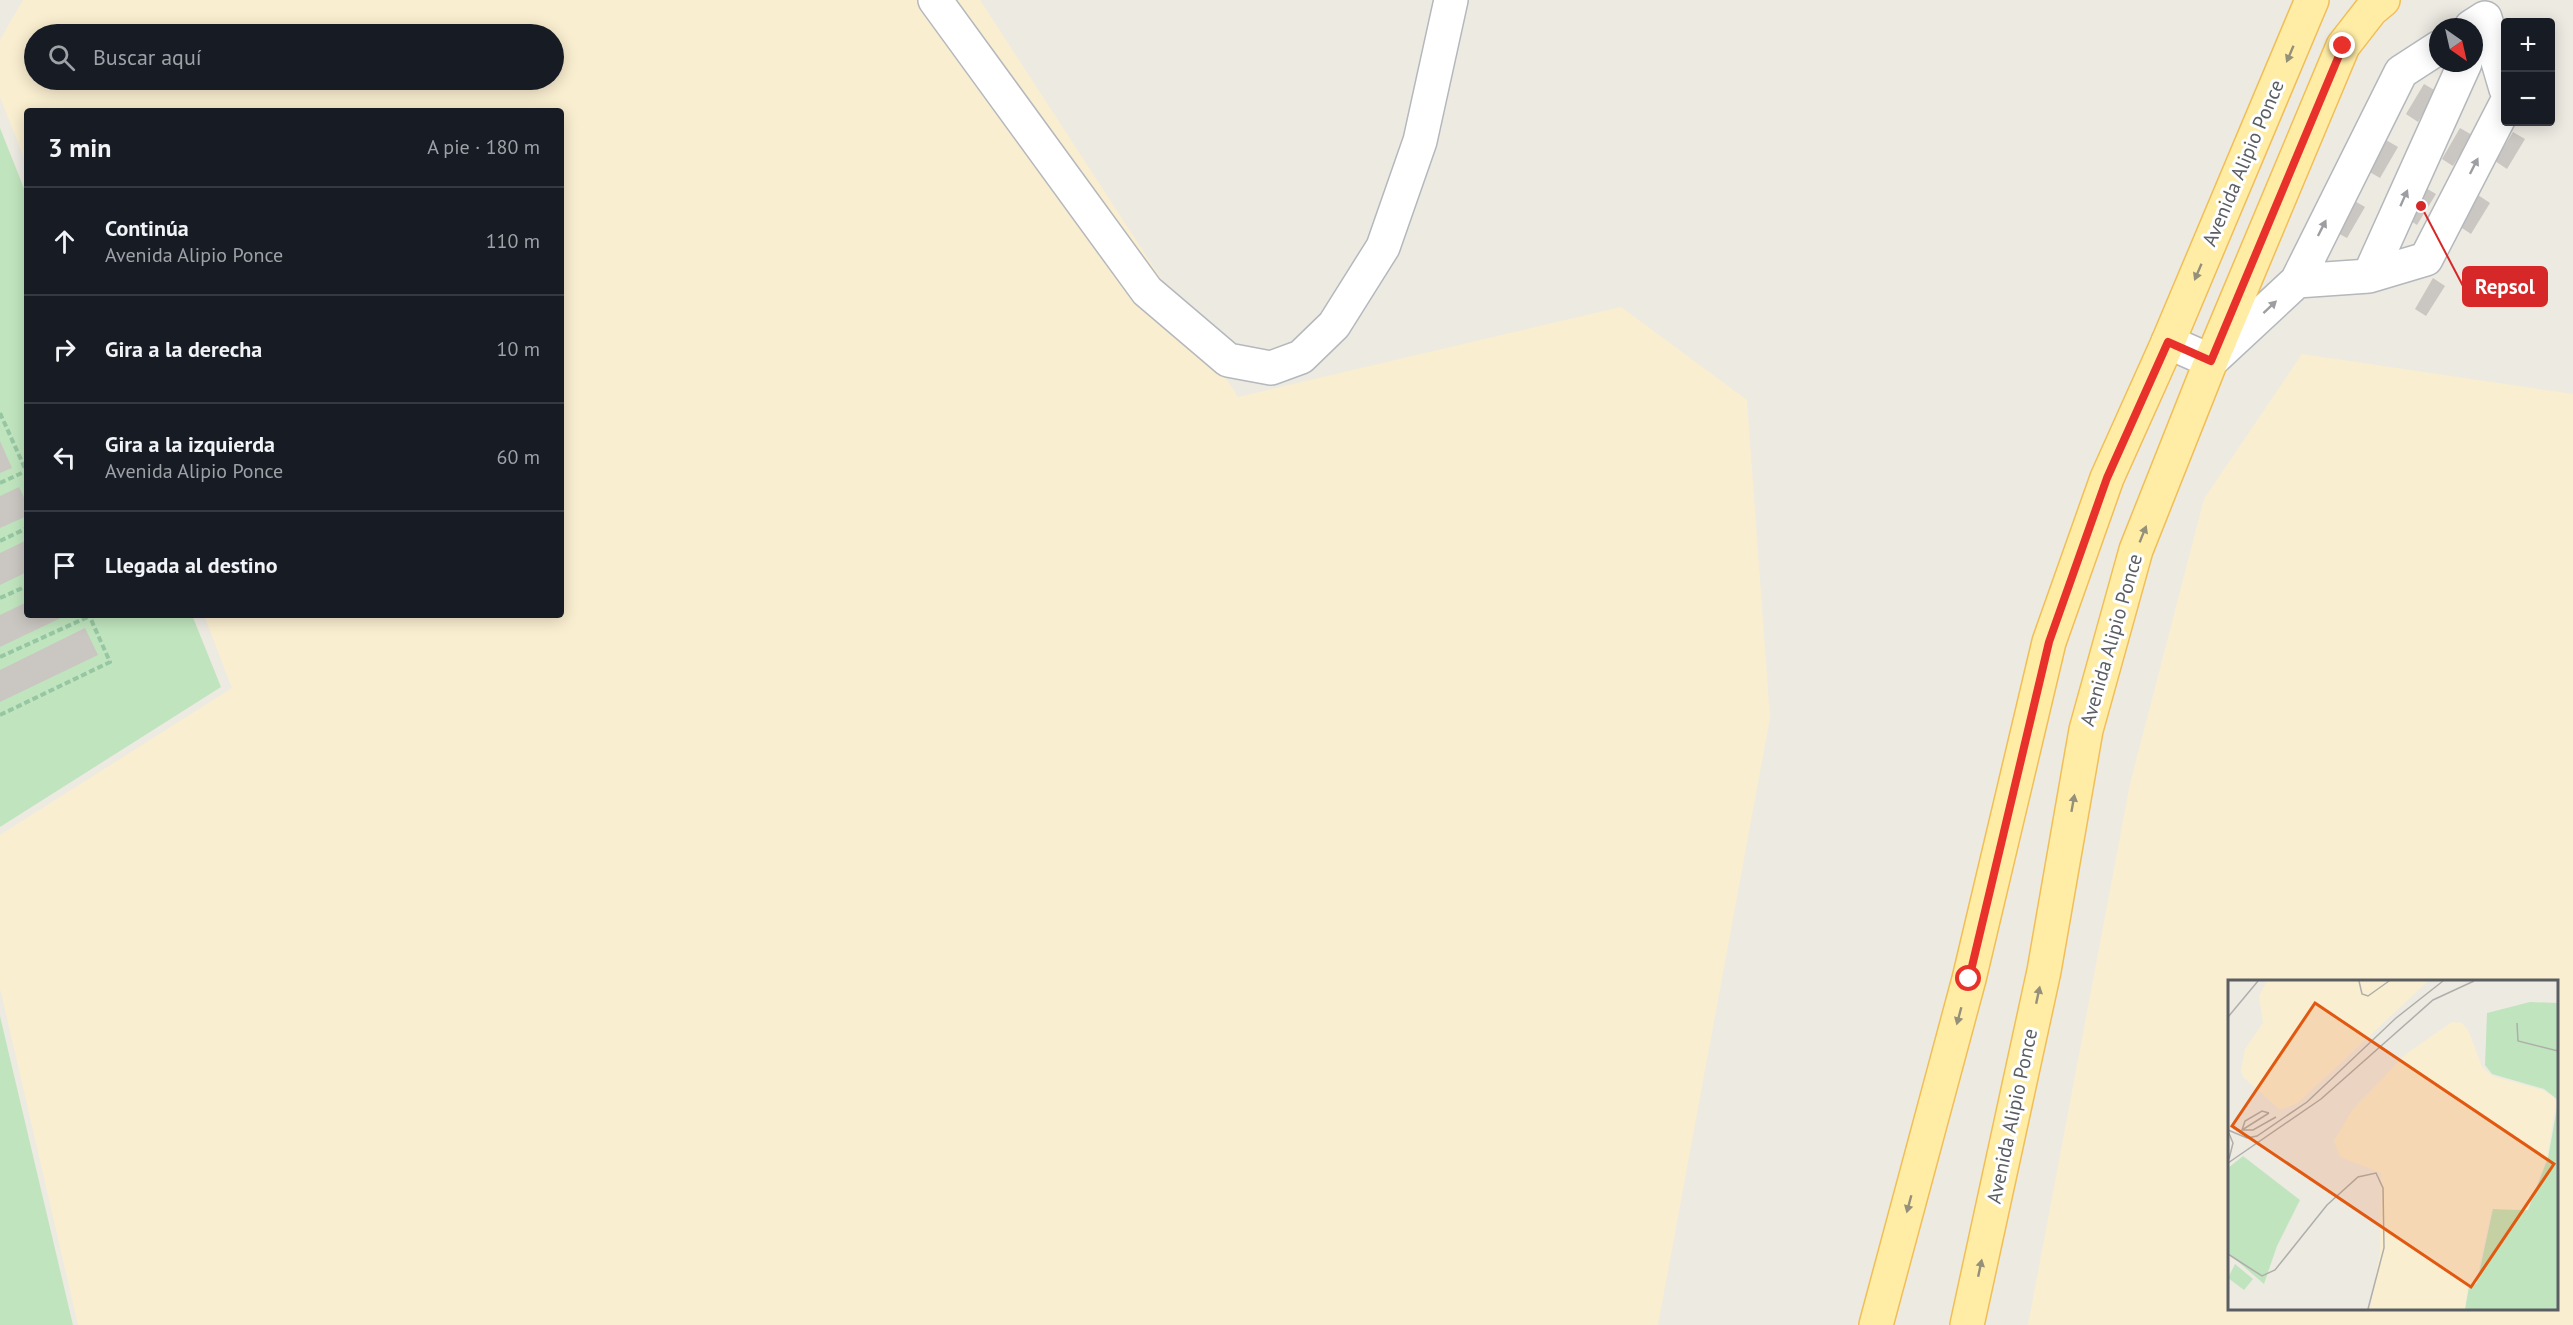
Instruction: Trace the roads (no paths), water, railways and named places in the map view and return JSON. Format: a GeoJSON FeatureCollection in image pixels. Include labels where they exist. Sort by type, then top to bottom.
{"type":"FeatureCollection","features":[{"type":"Feature","properties":{"kind":"main road","name":"Avenida Alipio Ponce"},"geometry":{"type":"LineString","coordinates":[[1876,1325],[1969,979],[2049,642],[2107,478],[2168,342],[2312,0]]}},
{"type":"Feature","properties":{"kind":"main road","name":"Avenida Alipio Ponce"},"geometry":{"type":"LineString","coordinates":[[1967,1325],[2044,971],[2086,730],[2136,550],[2211,361],[2343,46],[2370,9],[2383,0]]}},
{"type":"Feature","properties":{"kind":"lane"},"geometry":{"type":"LineString","coordinates":[[935,0],[1148,291],[1228,360],[1271,368],[1301,357],[1334,325],[1383,247],[1420,141],[1451,0]]}},
{"type":"Feature","properties":{"kind":"lane"},"geometry":{"type":"LineString","coordinates":[[2483,28],[2501,78]]}},
{"type":"Feature","properties":{"kind":"lane"},"geometry":{"type":"LineString","coordinates":[[2168,342],[2211,361],[2297,281],[2401,72],[2429,54]]}},
{"type":"Feature","properties":{"kind":"lane"},"geometry":{"type":"LineString","coordinates":[[2370,276],[2461,72]]}},
{"type":"Feature","properties":{"kind":"lane"},"geometry":{"type":"LineString","coordinates":[[2297,281],[2370,276],[2426,259],[2501,112]]}},
{"type":"Feature","properties":{"kind":"place","name":"Repsol"},"geometry":{"type":"Point","coordinates":[2421,206]}}]}
